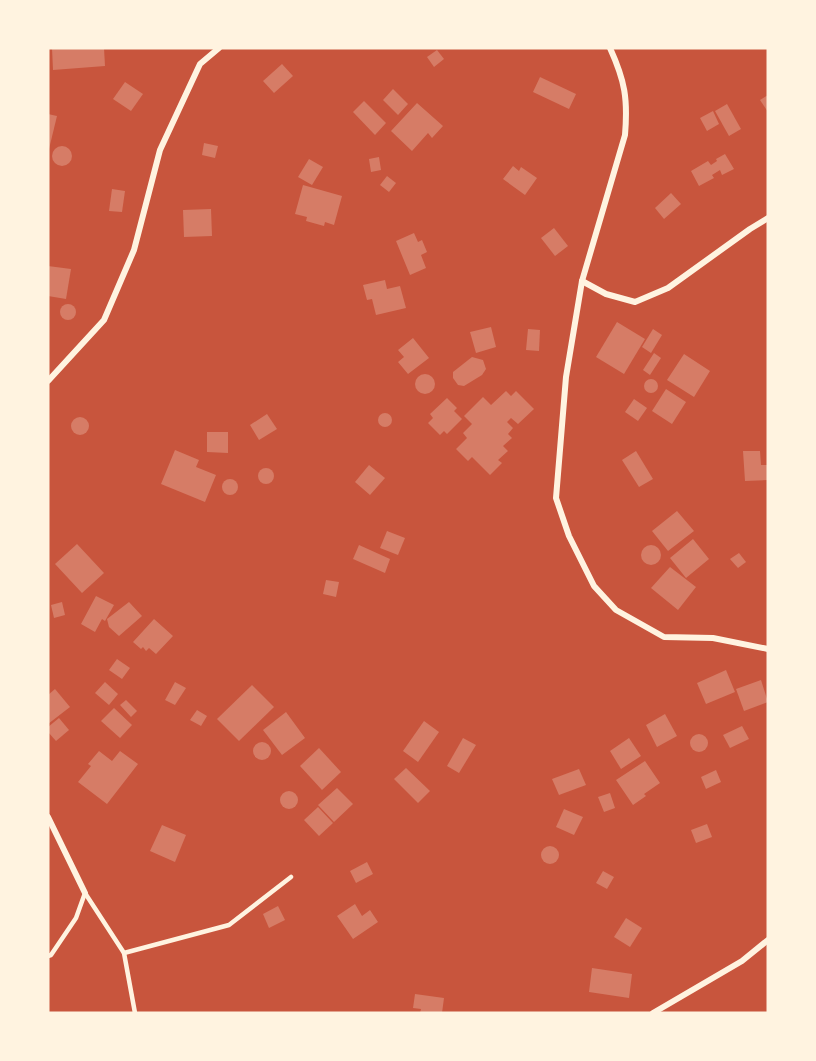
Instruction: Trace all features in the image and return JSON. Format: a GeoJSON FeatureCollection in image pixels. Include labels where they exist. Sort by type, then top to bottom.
{"type":"FeatureCollection","features":[{"type":"Feature","properties":{"kind":"street"},"geometry":{"type":"LineString","coordinates":[[48,381],[104,320],[134,250],[160,150],[201,64],[219,48]]}},
{"type":"Feature","properties":{"kind":"street"},"geometry":{"type":"LineString","coordinates":[[610,48],[625,84],[627,111],[625,135],[582,281],[566,377],[556,498],[579,558],[594,586],[616,610],[664,637],[713,638],[768,649]]}},
{"type":"Feature","properties":{"kind":"street"},"geometry":{"type":"LineString","coordinates":[[582,281],[606,294],[635,302],[668,288],[768,218]]}},
{"type":"Feature","properties":{"kind":"street"},"geometry":{"type":"LineString","coordinates":[[48,817],[85,893]]}},
{"type":"Feature","properties":{"kind":"street"},"geometry":{"type":"LineString","coordinates":[[653,1013],[742,961],[768,940]]}},
{"type":"Feature","properties":{"kind":"lane"},"geometry":{"type":"LineString","coordinates":[[124,953],[229,925],[291,877]]}},
{"type":"Feature","properties":{"kind":"lane"},"geometry":{"type":"LineString","coordinates":[[85,893],[124,953],[135,1013]]}},
{"type":"Feature","properties":{"kind":"lane"},"geometry":{"type":"LineString","coordinates":[[48,956],[51,955],[76,918],[85,893]]}},
{"type":"Feature","properties":{"kind":"building"},"geometry":{"type":"Polygon","coordinates":[[[52,48],[104,48],[105,66],[53,70],[52,48]]]}},
{"type":"Feature","properties":{"kind":"building"},"geometry":{"type":"Polygon","coordinates":[[[437,50],[444,59],[434,67],[427,57],[437,50]]]}},
{"type":"Feature","properties":{"kind":"building"},"geometry":{"type":"Polygon","coordinates":[[[282,64],[293,76],[274,93],[263,81],[282,64]]]}},
{"type":"Feature","properties":{"kind":"building"},"geometry":{"type":"Polygon","coordinates":[[[540,77],[576,94],[569,109],[533,92],[540,77]]]}},
{"type":"Feature","properties":{"kind":"building"},"geometry":{"type":"Polygon","coordinates":[[[125,82],[143,94],[131,111],[113,99],[125,82]]]}},
{"type":"Feature","properties":{"kind":"building"},"geometry":{"type":"Polygon","coordinates":[[[393,89],[408,104],[398,115],[383,100],[393,89]]]}},
{"type":"Feature","properties":{"kind":"building"},"geometry":{"type":"Polygon","coordinates":[[[768,95],[768,112],[760,100],[768,95]]]}},
{"type":"Feature","properties":{"kind":"building"},"geometry":{"type":"Polygon","coordinates":[[[364,101],[386,123],[375,135],[353,112],[364,101]]]}},
{"type":"Feature","properties":{"kind":"building"},"geometry":{"type":"Polygon","coordinates":[[[417,103],[443,126],[432,138],[428,133],[412,151],[391,131],[417,103]]]}},
{"type":"Feature","properties":{"kind":"building"},"geometry":{"type":"Polygon","coordinates":[[[727,104],[741,129],[729,136],[715,111],[727,104]]]}},
{"type":"Feature","properties":{"kind":"building"},"geometry":{"type":"Polygon","coordinates":[[[713,111],[719,124],[707,131],[700,118],[713,111]]]}},
{"type":"Feature","properties":{"kind":"building"},"geometry":{"type":"Polygon","coordinates":[[[48,114],[57,116],[49,149],[48,149],[48,114]]]}},
{"type":"Feature","properties":{"kind":"building"},"geometry":{"type":"Polygon","coordinates":[[[204,143],[218,146],[215,158],[202,155],[204,143]]]}},
{"type":"Feature","properties":{"kind":"building"},"geometry":{"type":"Polygon","coordinates":[[[62,146],[69,149],[72,156],[69,163],[62,166],[55,163],[52,156],[55,149],[62,146]]]}},
{"type":"Feature","properties":{"kind":"building"},"geometry":{"type":"Polygon","coordinates":[[[725,154],[734,169],[722,175],[720,170],[712,175],[714,178],[699,186],[691,171],[708,161],[711,165],[725,154]]]}},
{"type":"Feature","properties":{"kind":"building"},"geometry":{"type":"Polygon","coordinates":[[[379,157],[381,170],[371,172],[369,159],[379,157]]]}},
{"type":"Feature","properties":{"kind":"building"},"geometry":{"type":"Polygon","coordinates":[[[309,159],[323,167],[312,185],[298,177],[309,159]]]}},
{"type":"Feature","properties":{"kind":"building"},"geometry":{"type":"Polygon","coordinates":[[[513,166],[519,171],[521,167],[537,178],[525,195],[503,179],[513,166]]]}},
{"type":"Feature","properties":{"kind":"building"},"geometry":{"type":"Polygon","coordinates":[[[387,176],[396,183],[389,192],[380,185],[387,176]]]}},
{"type":"Feature","properties":{"kind":"building"},"geometry":{"type":"Polygon","coordinates":[[[303,185],[342,196],[334,225],[325,222],[324,226],[306,221],[307,217],[295,214],[303,185]]]}},
{"type":"Feature","properties":{"kind":"building"},"geometry":{"type":"Polygon","coordinates":[[[112,189],[125,191],[122,212],[109,211],[112,189]]]}},
{"type":"Feature","properties":{"kind":"building"},"geometry":{"type":"Polygon","coordinates":[[[671,193],[681,204],[664,219],[655,208],[671,193]]]}},
{"type":"Feature","properties":{"kind":"building"},"geometry":{"type":"Polygon","coordinates":[[[211,209],[212,236],[184,237],[183,210],[211,209]]]}},
{"type":"Feature","properties":{"kind":"building"},"geometry":{"type":"Polygon","coordinates":[[[554,228],[568,246],[555,256],[541,238],[554,228]]]}},
{"type":"Feature","properties":{"kind":"building"},"geometry":{"type":"Polygon","coordinates":[[[414,233],[418,242],[422,240],[427,252],[421,255],[426,268],[410,275],[396,241],[414,233]]]}},
{"type":"Feature","properties":{"kind":"building"},"geometry":{"type":"Polygon","coordinates":[[[48,266],[71,269],[66,299],[48,296],[48,266]]]}},
{"type":"Feature","properties":{"kind":"building"},"geometry":{"type":"Polygon","coordinates":[[[385,280],[387,289],[400,286],[406,308],[376,315],[372,299],[367,300],[363,285],[385,280]]]}},
{"type":"Feature","properties":{"kind":"building"},"geometry":{"type":"Polygon","coordinates":[[[68,304],[76,312],[68,320],[60,312],[68,304]]]}},
{"type":"Feature","properties":{"kind":"building"},"geometry":{"type":"Polygon","coordinates":[[[617,322],[645,339],[624,374],[596,357],[617,322]]]}},
{"type":"Feature","properties":{"kind":"building"},"geometry":{"type":"Polygon","coordinates":[[[491,327],[496,347],[476,353],[470,332],[491,327]]]}},
{"type":"Feature","properties":{"kind":"building"},"geometry":{"type":"Polygon","coordinates":[[[528,329],[540,330],[539,351],[526,350],[528,329]]]}},
{"type":"Feature","properties":{"kind":"building"},"geometry":{"type":"Polygon","coordinates":[[[653,329],[662,335],[651,353],[642,347],[653,329]]]}},
{"type":"Feature","properties":{"kind":"building"},"geometry":{"type":"Polygon","coordinates":[[[413,338],[429,358],[408,374],[398,362],[404,357],[398,350],[413,338]]]}},
{"type":"Feature","properties":{"kind":"building"},"geometry":{"type":"Polygon","coordinates":[[[654,353],[661,358],[650,375],[643,370],[654,353]]]}},
{"type":"Feature","properties":{"kind":"building"},"geometry":{"type":"Polygon","coordinates":[[[684,354],[710,371],[694,397],[667,380],[684,354]]]}},
{"type":"Feature","properties":{"kind":"building"},"geometry":{"type":"Polygon","coordinates":[[[472,357],[483,360],[486,369],[482,375],[464,386],[458,385],[453,378],[453,372],[472,357]]]}},
{"type":"Feature","properties":{"kind":"building"},"geometry":{"type":"Polygon","coordinates":[[[425,374],[432,377],[435,384],[432,391],[425,394],[418,391],[415,384],[418,377],[425,374]]]}},
{"type":"Feature","properties":{"kind":"building"},"geometry":{"type":"Polygon","coordinates":[[[651,379],[656,381],[658,386],[656,391],[651,393],[646,391],[644,386],[646,381],[651,379]]]}},
{"type":"Feature","properties":{"kind":"building"},"geometry":{"type":"Polygon","coordinates":[[[666,389],[686,402],[672,424],[652,411],[666,389]]]}},
{"type":"Feature","properties":{"kind":"building"},"geometry":{"type":"Polygon","coordinates":[[[506,391],[511,396],[516,391],[534,409],[518,424],[511,418],[507,422],[513,428],[508,434],[512,438],[503,446],[508,451],[498,460],[502,463],[490,475],[472,457],[468,461],[456,449],[467,438],[463,433],[472,424],[464,416],[483,397],[491,405],[506,391]]]}},
{"type":"Feature","properties":{"kind":"building"},"geometry":{"type":"Polygon","coordinates":[[[447,398],[457,408],[454,411],[462,419],[447,434],[444,431],[440,435],[428,423],[433,418],[430,414],[447,398]]]}},
{"type":"Feature","properties":{"kind":"building"},"geometry":{"type":"Polygon","coordinates":[[[634,399],[647,408],[638,421],[625,412],[634,399]]]}},
{"type":"Feature","properties":{"kind":"building"},"geometry":{"type":"Polygon","coordinates":[[[385,413],[390,415],[392,420],[390,425],[385,427],[380,425],[378,420],[380,415],[385,413]]]}},
{"type":"Feature","properties":{"kind":"building"},"geometry":{"type":"Polygon","coordinates":[[[267,414],[277,429],[259,440],[250,425],[267,414]]]}},
{"type":"Feature","properties":{"kind":"building"},"geometry":{"type":"Polygon","coordinates":[[[80,417],[86,420],[89,426],[86,432],[80,435],[74,432],[71,426],[74,420],[80,417]]]}},
{"type":"Feature","properties":{"kind":"building"},"geometry":{"type":"Polygon","coordinates":[[[207,432],[228,432],[228,453],[207,452],[207,432]]]}},
{"type":"Feature","properties":{"kind":"building"},"geometry":{"type":"Polygon","coordinates":[[[175,450],[199,460],[196,467],[216,475],[205,502],[161,484],[175,450]]]}},
{"type":"Feature","properties":{"kind":"building"},"geometry":{"type":"Polygon","coordinates":[[[636,451],[653,479],[639,487],[622,460],[636,451]]]}},
{"type":"Feature","properties":{"kind":"building"},"geometry":{"type":"Polygon","coordinates":[[[743,451],[760,451],[761,465],[768,465],[768,480],[745,481],[743,451]]]}},
{"type":"Feature","properties":{"kind":"building"},"geometry":{"type":"Polygon","coordinates":[[[369,465],[385,478],[370,495],[355,482],[369,465]]]}},
{"type":"Feature","properties":{"kind":"building"},"geometry":{"type":"Polygon","coordinates":[[[266,468],[274,476],[266,484],[258,476],[266,468]]]}},
{"type":"Feature","properties":{"kind":"building"},"geometry":{"type":"Polygon","coordinates":[[[227,479],[233,479],[238,487],[236,493],[227,495],[222,490],[222,484],[227,479]]]}},
{"type":"Feature","properties":{"kind":"building"},"geometry":{"type":"Polygon","coordinates":[[[677,511],[694,531],[668,551],[652,531],[677,511]]]}},
{"type":"Feature","properties":{"kind":"building"},"geometry":{"type":"Polygon","coordinates":[[[387,531],[405,538],[398,555],[380,548],[387,531]]]}},
{"type":"Feature","properties":{"kind":"building"},"geometry":{"type":"Polygon","coordinates":[[[693,539],[709,559],[686,578],[670,558],[693,539]]]}},
{"type":"Feature","properties":{"kind":"building"},"geometry":{"type":"Polygon","coordinates":[[[77,544],[104,573],[82,593],[55,564],[77,544]]]}},
{"type":"Feature","properties":{"kind":"building"},"geometry":{"type":"Polygon","coordinates":[[[359,545],[390,559],[385,573],[353,559],[359,545]]]}},
{"type":"Feature","properties":{"kind":"building"},"geometry":{"type":"Polygon","coordinates":[[[647,545],[655,545],[661,551],[661,559],[655,565],[647,565],[641,559],[641,551],[647,545]]]}},
{"type":"Feature","properties":{"kind":"building"},"geometry":{"type":"Polygon","coordinates":[[[739,553],[746,562],[738,568],[730,559],[739,553]]]}},
{"type":"Feature","properties":{"kind":"building"},"geometry":{"type":"Polygon","coordinates":[[[670,567],[696,587],[678,610],[651,588],[670,567]]]}},
{"type":"Feature","properties":{"kind":"building"},"geometry":{"type":"Polygon","coordinates":[[[326,580],[339,582],[336,597],[323,594],[326,580]]]}},
{"type":"Feature","properties":{"kind":"building"},"geometry":{"type":"Polygon","coordinates":[[[96,596],[114,605],[105,621],[102,619],[95,632],[81,624],[96,596]]]}},
{"type":"Feature","properties":{"kind":"building"},"geometry":{"type":"Polygon","coordinates":[[[62,602],[65,615],[54,618],[51,605],[62,602]]]}},
{"type":"Feature","properties":{"kind":"building"},"geometry":{"type":"Polygon","coordinates":[[[129,602],[142,616],[119,636],[109,627],[107,619],[129,602]]]}},
{"type":"Feature","properties":{"kind":"building"},"geometry":{"type":"Polygon","coordinates":[[[154,619],[173,636],[156,654],[149,648],[146,651],[143,647],[141,649],[133,642],[154,619]]]}},
{"type":"Feature","properties":{"kind":"building"},"geometry":{"type":"Polygon","coordinates":[[[117,659],[130,668],[122,679],[109,670],[117,659]]]}},
{"type":"Feature","properties":{"kind":"building"},"geometry":{"type":"Polygon","coordinates":[[[726,670],[735,692],[706,704],[697,683],[726,670]]]}},
{"type":"Feature","properties":{"kind":"building"},"geometry":{"type":"Polygon","coordinates":[[[761,680],[768,702],[744,711],[736,689],[761,680]]]}},
{"type":"Feature","properties":{"kind":"building"},"geometry":{"type":"Polygon","coordinates":[[[105,682],[118,694],[109,705],[95,693],[105,682]]]}},
{"type":"Feature","properties":{"kind":"building"},"geometry":{"type":"Polygon","coordinates":[[[175,682],[186,688],[175,705],[165,700],[175,682]]]}},
{"type":"Feature","properties":{"kind":"building"},"geometry":{"type":"Polygon","coordinates":[[[252,685],[274,707],[239,741],[217,719],[252,685]]]}},
{"type":"Feature","properties":{"kind":"building"},"geometry":{"type":"Polygon","coordinates":[[[55,689],[70,707],[48,724],[48,695],[55,689]]]}},
{"type":"Feature","properties":{"kind":"building"},"geometry":{"type":"Polygon","coordinates":[[[126,700],[137,711],[131,717],[120,705],[126,700]]]}},
{"type":"Feature","properties":{"kind":"building"},"geometry":{"type":"Polygon","coordinates":[[[114,708],[132,725],[120,738],[101,721],[114,708]]]}},
{"type":"Feature","properties":{"kind":"building"},"geometry":{"type":"Polygon","coordinates":[[[197,710],[207,716],[201,726],[190,720],[197,710]]]}},
{"type":"Feature","properties":{"kind":"building"},"geometry":{"type":"Polygon","coordinates":[[[286,712],[305,738],[282,755],[263,730],[286,712]]]}},
{"type":"Feature","properties":{"kind":"building"},"geometry":{"type":"Polygon","coordinates":[[[665,714],[677,736],[657,747],[646,725],[665,714]]]}},
{"type":"Feature","properties":{"kind":"building"},"geometry":{"type":"Polygon","coordinates":[[[59,718],[69,730],[56,741],[48,732],[48,727],[59,718]]]}},
{"type":"Feature","properties":{"kind":"building"},"geometry":{"type":"Polygon","coordinates":[[[424,721],[439,732],[418,762],[403,751],[424,721]]]}},
{"type":"Feature","properties":{"kind":"building"},"geometry":{"type":"Polygon","coordinates":[[[742,726],[749,739],[730,748],[723,735],[742,726]]]}},
{"type":"Feature","properties":{"kind":"building"},"geometry":{"type":"Polygon","coordinates":[[[699,734],[705,737],[708,743],[705,749],[699,752],[693,749],[690,743],[693,737],[699,734]]]}},
{"type":"Feature","properties":{"kind":"building"},"geometry":{"type":"Polygon","coordinates":[[[463,738],[476,745],[459,773],[447,766],[463,738]]]}},
{"type":"Feature","properties":{"kind":"building"},"geometry":{"type":"Polygon","coordinates":[[[629,738],[641,756],[621,769],[610,751],[629,738]]]}},
{"type":"Feature","properties":{"kind":"building"},"geometry":{"type":"Polygon","coordinates":[[[262,742],[268,745],[271,751],[268,757],[262,760],[256,757],[253,751],[256,745],[262,742]]]}},
{"type":"Feature","properties":{"kind":"building"},"geometry":{"type":"Polygon","coordinates":[[[319,748],[341,772],[322,790],[300,766],[319,748]]]}},
{"type":"Feature","properties":{"kind":"building"},"geometry":{"type":"Polygon","coordinates":[[[99,751],[112,761],[120,751],[138,764],[107,804],[78,782],[91,766],[88,764],[99,751]]]}},
{"type":"Feature","properties":{"kind":"building"},"geometry":{"type":"Polygon","coordinates":[[[645,761],[660,783],[633,805],[616,780],[645,761]]]}},
{"type":"Feature","properties":{"kind":"building"},"geometry":{"type":"Polygon","coordinates":[[[406,768],[430,791],[418,803],[394,779],[406,768]]]}},
{"type":"Feature","properties":{"kind":"building"},"geometry":{"type":"Polygon","coordinates":[[[579,769],[586,785],[559,795],[552,779],[579,769]]]}},
{"type":"Feature","properties":{"kind":"building"},"geometry":{"type":"Polygon","coordinates":[[[716,770],[721,782],[706,789],[701,777],[716,770]]]}},
{"type":"Feature","properties":{"kind":"building"},"geometry":{"type":"Polygon","coordinates":[[[337,788],[353,804],[334,822],[318,805],[337,788]]]}},
{"type":"Feature","properties":{"kind":"building"},"geometry":{"type":"Polygon","coordinates":[[[289,791],[295,794],[298,800],[295,806],[289,809],[283,806],[280,800],[283,794],[289,791]]]}},
{"type":"Feature","properties":{"kind":"building"},"geometry":{"type":"Polygon","coordinates":[[[610,793],[615,808],[604,812],[598,797],[610,793]]]}},
{"type":"Feature","properties":{"kind":"building"},"geometry":{"type":"Polygon","coordinates":[[[318,807],[333,823],[319,836],[304,820],[318,807]]]}},
{"type":"Feature","properties":{"kind":"building"},"geometry":{"type":"Polygon","coordinates":[[[564,809],[583,817],[574,835],[556,827],[564,809]]]}},
{"type":"Feature","properties":{"kind":"building"},"geometry":{"type":"Polygon","coordinates":[[[707,824],[712,837],[696,843],[691,830],[707,824]]]}},
{"type":"Feature","properties":{"kind":"building"},"geometry":{"type":"Polygon","coordinates":[[[162,825],[186,835],[175,862],[150,851],[162,825]]]}},
{"type":"Feature","properties":{"kind":"building"},"geometry":{"type":"Polygon","coordinates":[[[550,846],[556,849],[559,855],[556,861],[550,864],[544,861],[541,855],[544,849],[550,846]]]}},
{"type":"Feature","properties":{"kind":"building"},"geometry":{"type":"Polygon","coordinates":[[[367,862],[373,874],[356,883],[350,871],[367,862]]]}},
{"type":"Feature","properties":{"kind":"building"},"geometry":{"type":"Polygon","coordinates":[[[603,871],[614,877],[607,889],[596,883],[603,871]]]}},
{"type":"Feature","properties":{"kind":"building"},"geometry":{"type":"Polygon","coordinates":[[[355,904],[362,916],[370,910],[378,922],[353,939],[337,916],[355,904]]]}},
{"type":"Feature","properties":{"kind":"building"},"geometry":{"type":"Polygon","coordinates":[[[278,906],[285,920],[269,928],[263,914],[278,906]]]}},
{"type":"Feature","properties":{"kind":"building"},"geometry":{"type":"Polygon","coordinates":[[[626,918],[642,928],[630,947],[614,937],[626,918]]]}},
{"type":"Feature","properties":{"kind":"building"},"geometry":{"type":"Polygon","coordinates":[[[592,968],[632,974],[629,998],[589,992],[592,968]]]}},
{"type":"Feature","properties":{"kind":"building"},"geometry":{"type":"Polygon","coordinates":[[[415,994],[444,998],[442,1013],[420,1013],[421,1009],[413,1008],[415,994]]]}}]}
